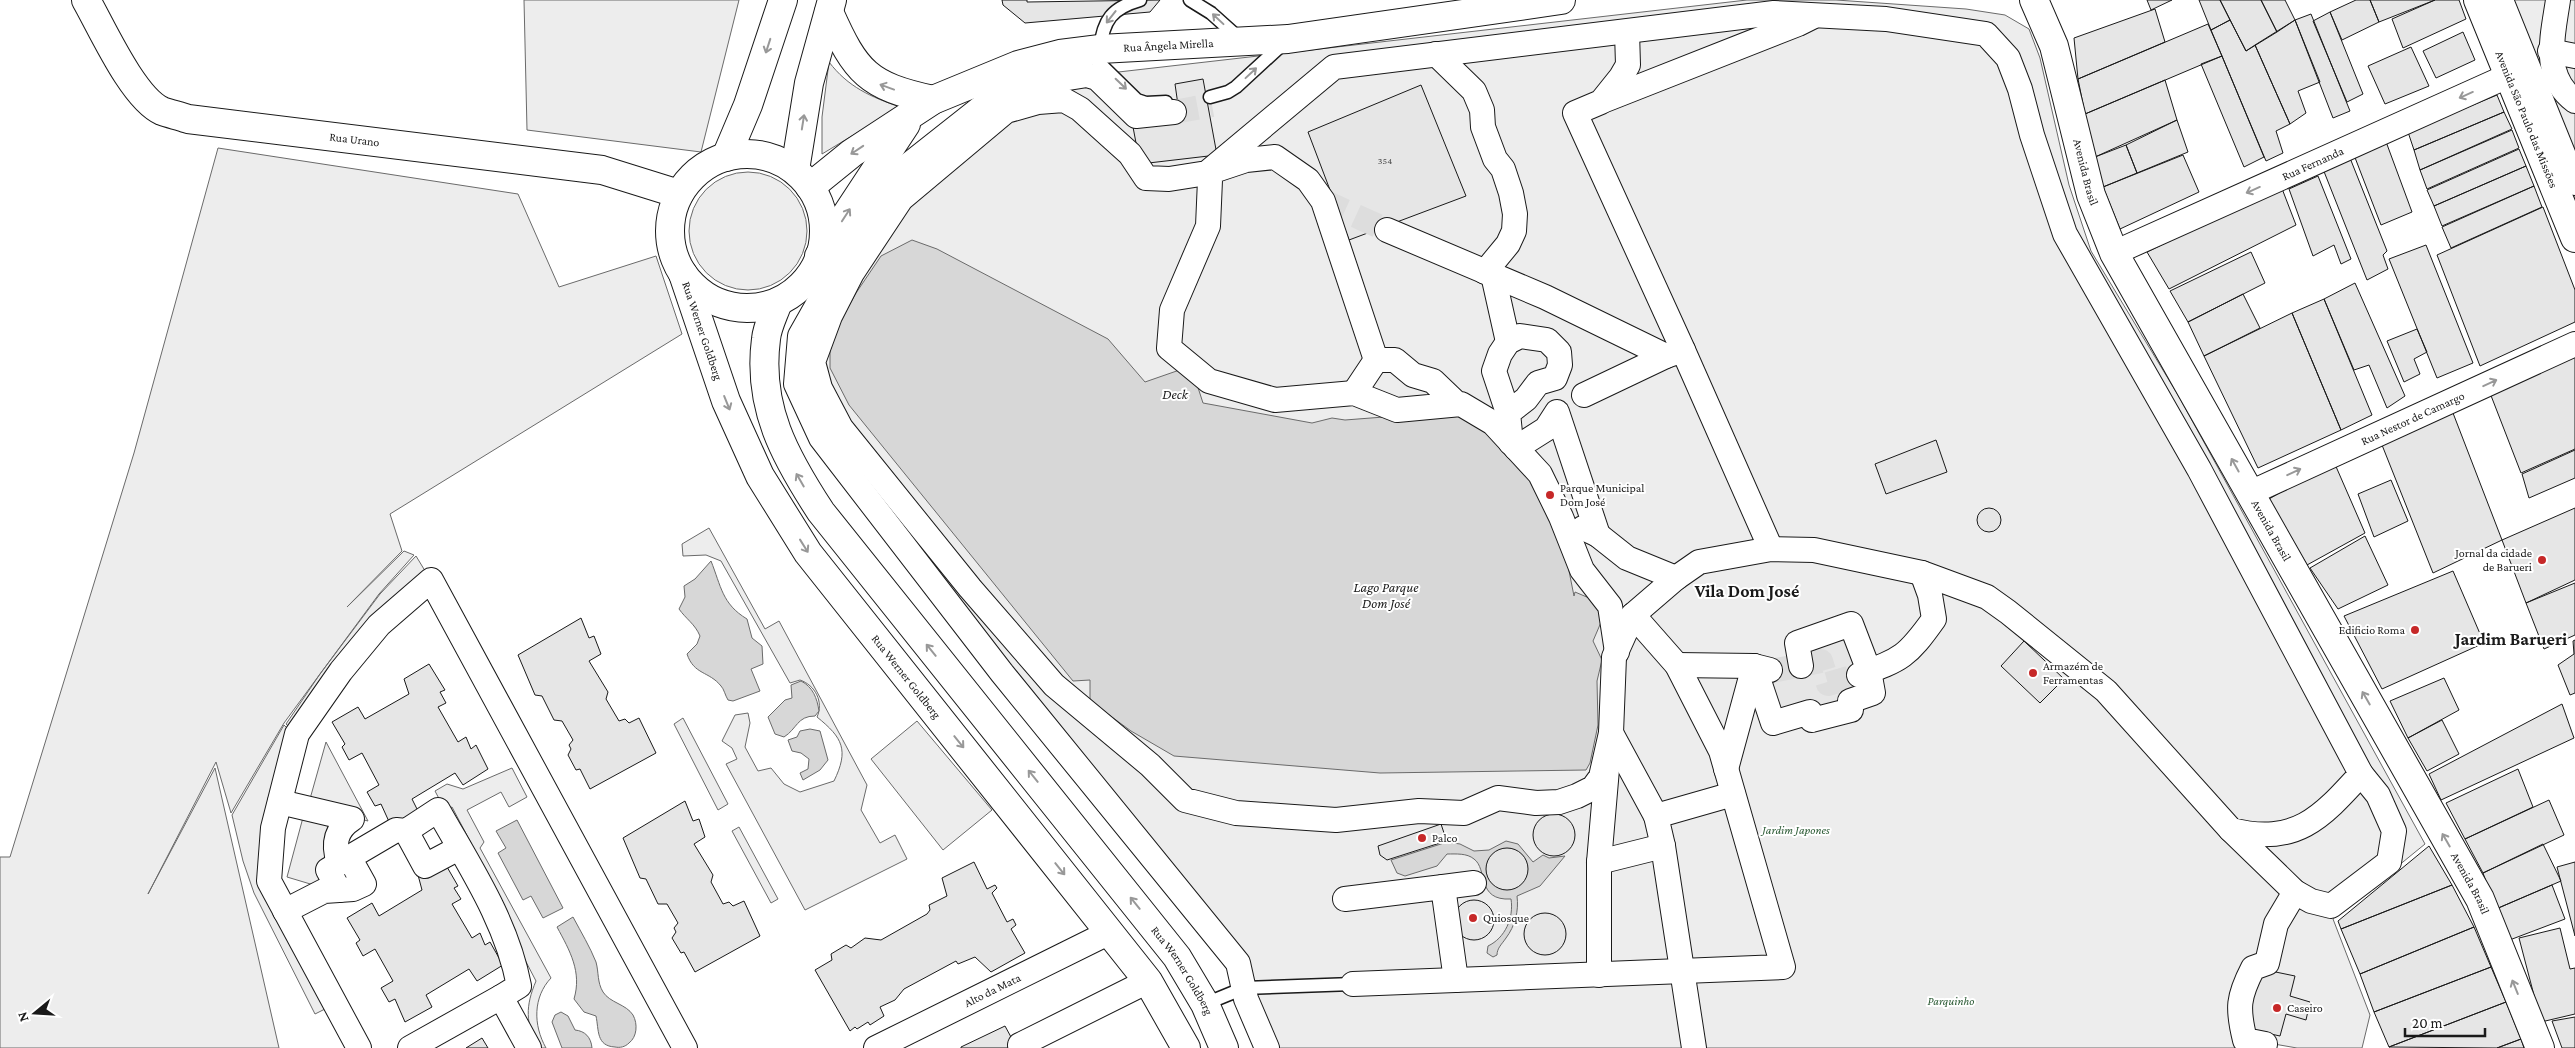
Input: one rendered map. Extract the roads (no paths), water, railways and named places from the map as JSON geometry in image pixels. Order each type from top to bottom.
[{"type":"street","name":"Rua Urano","points":[[86,0],[139,91],[160,110],[188,119],[602,170],[679,194]]},
{"type":"street","points":[[726,157],[748,105],[782,0]]},
{"type":"street","name":"Rua Ângela Mirella","points":[[802,179],[852,153],[923,107],[1018,65],[1093,50],[1288,40],[1561,0]]},
{"type":"street","name":"Avenida Brasil","points":[[2034,0],[2054,46],[2091,195],[2114,253],[2480,899],[2540,1048]]},
{"type":"street","name":"Avenida São Paulo das Missões","points":[[2478,0],[2522,78],[2575,238]]},
{"type":"street","points":[[2501,0],[2522,78],[2575,184]]},
{"type":"street","points":[[2558,0],[2550,52],[2558,80],[2572,99]]},
{"type":"street","points":[[802,179],[809,83],[831,6]]},
{"type":"street","points":[[820,256],[824,232],[820,209],[802,179],[774,159],[750,154],[726,157],[699,171],[679,194],[672,214],[670,235],[674,255],[683,274],[701,294],[725,306],[752,308],[778,302],[796,291],[810,275],[820,256],[923,107],[910,95],[878,84],[860,70],[846,50],[831,6]]},
{"type":"street","points":[[1207,173],[1334,67],[1774,13],[1886,19],[1986,34],[2008,58],[2020,89],[2032,135],[2065,234],[2199,469],[2361,774],[2378,795],[2394,831],[2389,862],[2332,906],[2311,901],[2295,892],[2231,830],[2106,691],[1987,597],[1922,573],[1814,550],[1771,549],[1699,562],[1676,578],[1633,615],[1614,657],[1611,733],[1599,862],[1599,975]]},
{"type":"street","points":[[1771,549],[1674,353],[1575,113],[1798,24],[1815,15]]},
{"type":"street","points":[[1601,102],[1610,93],[1628,65],[1627,32]]},
{"type":"street","points":[[2550,52],[2575,56]]},
{"type":"street","points":[[1436,54],[1474,91],[1482,110],[1483,127],[1495,159],[1503,169],[1511,193],[1515,214],[1514,231],[1489,273],[1508,342]]},
{"type":"street","points":[[1174,107],[1136,116],[1097,78],[1087,75],[1006,88],[886,182],[800,336],[796,384],[821,438],[1002,673],[1238,963],[1244,988],[1267,1048]]},
{"type":"street","points":[[2522,78],[2572,99]]},
{"type":"street","name":"Rua Fernanda","points":[[2114,253],[2522,78]]},
{"type":"street","points":[[1376,360],[1323,201],[1308,180],[1276,157],[1246,160],[1207,173],[1169,179],[1146,178],[1130,154],[1080,109],[1064,100],[1038,102],[1006,111],[901,199],[852,273],[830,316],[813,362],[820,388],[841,428],[970,588],[1054,685],[1150,765],[1185,800],[1236,813],[1336,820],[1420,811],[1464,814],[1498,798],[1536,803],[1559,802],[1592,788],[1601,777],[1611,733]]},
{"type":"street","points":[[1207,173],[1210,180],[1208,226],[1172,310],[1169,348],[1209,381],[1275,400],[1354,393],[1397,410],[1456,404],[1467,406],[1493,423],[1540,474],[1561,517],[1582,570],[1610,606],[1617,652]]},
{"type":"street","points":[[1387,230],[1674,353]]},
{"type":"street","name":"Rua Werner Goldberg","points":[[683,274],[730,409],[760,476],[808,553],[1148,981],[1186,1048]]},
{"type":"street","name":"Rua Werner Goldberg","points":[[778,302],[766,337],[764,371],[766,403],[798,477],[820,512],[1177,957],[1205,1004],[1224,1048]]},
{"type":"street","points":[[1513,446],[1508,413],[1494,371],[1500,354],[1508,342],[1520,336],[1547,340],[1559,352],[1560,365],[1555,378]]},
{"type":"street","name":"Rua Nestor de Camargo","points":[[2250,493],[2575,344]]},
{"type":"street","points":[[1513,446],[1546,428],[1557,412],[1584,395],[1674,353]]},
{"type":"street","points":[[1354,393],[1376,360]]},
{"type":"street","points":[[1376,360],[1395,360],[1413,375],[1433,382],[1456,404]]},
{"type":"street","points":[[1508,413],[1526,399],[1538,383],[1555,378],[1569,380],[1584,395]]},
{"type":"street","points":[[1557,412],[1598,536]]},
{"type":"street","points":[[1561,517],[1598,536],[1627,558],[1676,578]]},
{"type":"street","points":[[1864,673],[1895,662],[1910,651],[1934,619],[1922,573]]},
{"type":"street","points":[[359,1048],[269,881],[273,828],[296,734],[341,670],[379,624],[431,580],[685,1048]]},
{"type":"street","points":[[1932,606],[1974,596],[1987,597]]},
{"type":"street","points":[[1354,984],[1782,967],[1721,751],[1677,665],[1633,615]]},
{"type":"street","points":[[1763,668],[1773,723],[1810,712],[1812,720],[1851,710],[1850,701],[1873,693],[1864,673],[1851,624],[1797,643],[1801,666]]},
{"type":"street","points":[[1677,665],[1763,668]]},
{"type":"street","points":[[1726,769],[1763,668]]},
{"type":"street","points":[[1611,733],[1656,816],[1663,846],[1694,1048]]},
{"type":"street","points":[[2231,830],[2245,833],[2278,835],[2307,825],[2331,807],[2361,774]]},
{"type":"street","points":[[1656,816],[1733,794]]},
{"type":"street","points":[[280,802],[352,819],[344,824],[337,835],[335,850],[364,884],[354,889],[324,891],[285,911]]},
{"type":"street","points":[[344,860],[396,830],[406,831],[438,810],[494,909],[514,963],[519,986],[410,1048]]},
{"type":"street","points":[[406,831],[425,866],[459,848]]},
{"type":"street","points":[[1599,862],[1663,846]]},
{"type":"street","points":[[1345,899],[1474,883]]},
{"type":"street","points":[[1443,887],[1456,980]]},
{"type":"street","points":[[2264,1048],[2265,1044],[2245,1040],[2240,1019],[2239,999],[2253,968],[2267,963],[2276,924],[2295,892]]},
{"type":"street","name":"Alto da Mata","points":[[876,1048],[1110,932]]},
{"type":"street","points":[[1020,1045],[1148,981]]},
{"type":"street","points":[[501,997],[529,1048]]},
{"type":"lane","points":[[1140,0],[1115,10],[1102,29],[1093,50],[1137,100],[1174,107]]},
{"type":"lane","points":[[1190,0],[1212,13],[1243,42]]},
{"type":"lane","points":[[1210,97],[1228,92],[1236,87],[1288,40]]},
{"type":"lane","points":[[1205,1004],[1244,988],[1354,984]]},
{"type":"water","name":"Lago Parque Dom José","points":[[912,240],[937,249],[1108,339],[1145,382],[1191,366],[1203,403],[1312,423],[1332,418],[1345,420],[1448,412],[1468,421],[1496,439],[1532,479],[1567,561],[1574,596],[1575,592],[1608,606],[1593,641],[1602,660],[1597,681],[1598,725],[1590,763],[1586,770],[1380,773],[1174,756],[1131,731],[1090,701],[1090,680],[1073,681],[849,405],[830,368],[830,351],[837,327],[856,293],[881,256]]},
{"type":"water","points":[[711,561],[727,601],[747,619],[752,638],[762,646],[763,664],[751,669],[760,691],[733,701],[728,700],[722,687],[716,681],[694,666],[690,661],[687,654],[697,644],[700,636],[696,628],[679,609],[685,597],[684,586],[695,579]]},
{"type":"water","points":[[801,681],[809,686],[814,693],[819,711],[815,716],[804,718],[784,737],[775,734],[768,717],[785,700],[792,698],[791,685]]},
{"type":"water","points":[[810,729],[820,731],[828,760],[820,770],[803,780],[800,773],[808,769],[809,759],[801,753],[792,751],[788,740],[797,737],[800,731]]},
{"type":"water","points":[[517,820],[563,908],[543,918],[531,896],[523,900],[498,853],[506,848],[496,831]]},
{"type":"water","points":[[1506,841],[1518,844],[1533,862],[1543,855],[1549,858],[1565,856],[1540,886],[1517,896],[1517,913],[1514,923],[1499,948],[1497,955],[1493,957],[1487,953],[1488,946],[1504,933],[1507,927],[1512,906],[1511,899],[1492,895],[1474,859],[1465,855],[1447,854],[1437,866],[1405,876],[1397,873],[1391,860],[1447,842],[1460,844],[1474,851],[1489,850]]},
{"type":"water","points":[[573,917],[596,962],[603,992],[610,999],[630,1011],[635,1019],[635,1034],[632,1040],[624,1046],[617,1047],[604,1044],[601,1040],[596,1016],[584,1012],[574,999],[577,980],[576,971],[570,953],[557,927]]},
{"type":"water","points":[[561,1012],[568,1016],[575,1030],[587,1035],[592,1048],[562,1048],[552,1022],[555,1015]]},
{"type":"tunnel","points":[[1174,112],[1212,105]]},
{"type":"tunnel","points":[[1323,201],[1387,230]]},
{"type":"tunnel","points":[[1772,671],[1821,661],[1828,684],[1859,675]]},
{"type":"place","name":"Parque Municipal Dom José","points":[[1550,495]]},
{"type":"place","name":"Jornal da cidade de Barueri","points":[[2542,560]]},
{"type":"place","name":"Edificio Roma","points":[[2415,630]]},
{"type":"place","name":"Armazém de Ferramentas","points":[[2033,673]]},
{"type":"place","name":"Palco","points":[[1422,838]]},
{"type":"place","name":"Quiosque","points":[[1473,918]]},
{"type":"place","name":"Caseiro","points":[[2277,1008]]},
{"type":"district","name":"Vila Dom José","points":[[1747,591]]},
{"type":"district","name":"Jardim Barueri","points":[[2511,639]]},
{"type":"water label","name":"Deck","points":[[1175,394]]},
{"type":"park label","name":"Jardim Japones","points":[[1796,830]]},
{"type":"park label","name":"Parquinho","points":[[1951,1001]]}]
